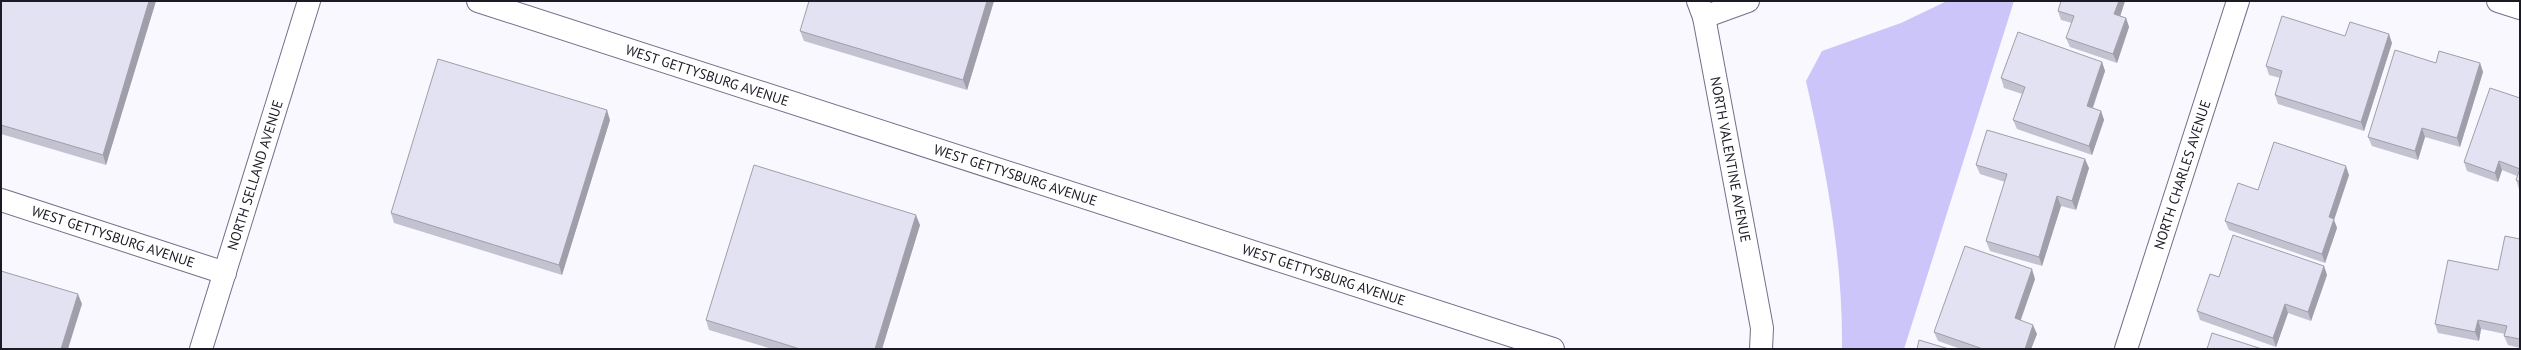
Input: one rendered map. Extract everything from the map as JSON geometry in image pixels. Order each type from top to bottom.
[{"type":"street","name":"NORTH SELLAND AVENUE","points":[[201,349],[309,1]]},
{"type":"street","name":"WEST GETTYSBURG AVENUE","points":[[478,1],[1553,349]]},
{"type":"street","name":"NORTH VALENTINE AVENUE","points":[[1748,1],[1701,9],[1762,328],[1760,349]]},
{"type":"street","name":"NORTH CHARLES AVENUE","points":[[2126,349],[2238,1]]},
{"type":"street","points":[[2498,1],[2520,8]]},
{"type":"street","name":"WEST GETTYSBURG AVENUE","points":[[1,200],[225,273]]},
{"type":"shaded area","points":[[1947,1],[2014,1],[1904,349],[1842,349],[1840,281],[1832,214],[1806,81],[1822,51],[1901,23]]},
{"type":"building","points":[[1,1],[149,1],[103,155],[1,125]]},
{"type":"building","points":[[809,1],[987,1],[963,80],[800,31]]},
{"type":"building","points":[[2061,1],[2119,1],[2114,14],[2126,18],[2113,54],[2066,38],[2074,16],[2058,11]]},
{"type":"building","points":[[2282,16],[2345,36],[2350,22],[2389,34],[2361,122],[2275,95],[2282,71],[2266,66]]},
{"type":"building","points":[[2018,32],[2102,62],[2087,106],[2101,111],[2089,146],[2013,120],[2025,87],[2001,78]]},
{"type":"building","points":[[2395,50],[2436,63],[2439,51],[2480,63],[2457,138],[2422,128],[2415,151],[2368,137]]},
{"type":"building","points":[[438,59],[607,110],[559,265],[391,213]]},
{"type":"building","points":[[2490,88],[2520,98],[2520,169],[2499,161],[2495,173],[2464,162]]},
{"type":"building","points":[[1987,130],[2085,159],[2072,201],[2057,196],[2039,257],[1986,241],[2007,174],[1976,165]]},
{"type":"building","points":[[2274,142],[2346,166],[2329,217],[2334,219],[2322,254],[2225,221],[2238,183],[2258,190]]},
{"type":"building","points":[[754,165],[916,215],[875,349],[800,349],[706,320]]},
{"type":"building","points":[[2520,169],[2520,182],[2516,180]]},
{"type":"building","points":[[2233,235],[2324,266],[2308,312],[2285,304],[2273,338],[2197,311],[2210,274],[2219,277]]},
{"type":"building","points":[[2505,236],[2520,239],[2520,339],[2504,336],[2507,326],[2478,320],[2475,332],[2435,324],[2448,260],[2498,270]]},
{"type":"building","points":[[1965,246],[2032,269],[2015,318],[2033,325],[2025,349],[1983,349],[1934,332]]},
{"type":"building","points":[[1,271],[78,294],[61,349],[1,349]]},
{"type":"building","points":[[2212,333],[2262,349],[2207,349]]},
{"type":"building","points":[[1919,340],[1949,349],[1917,349]]}]
